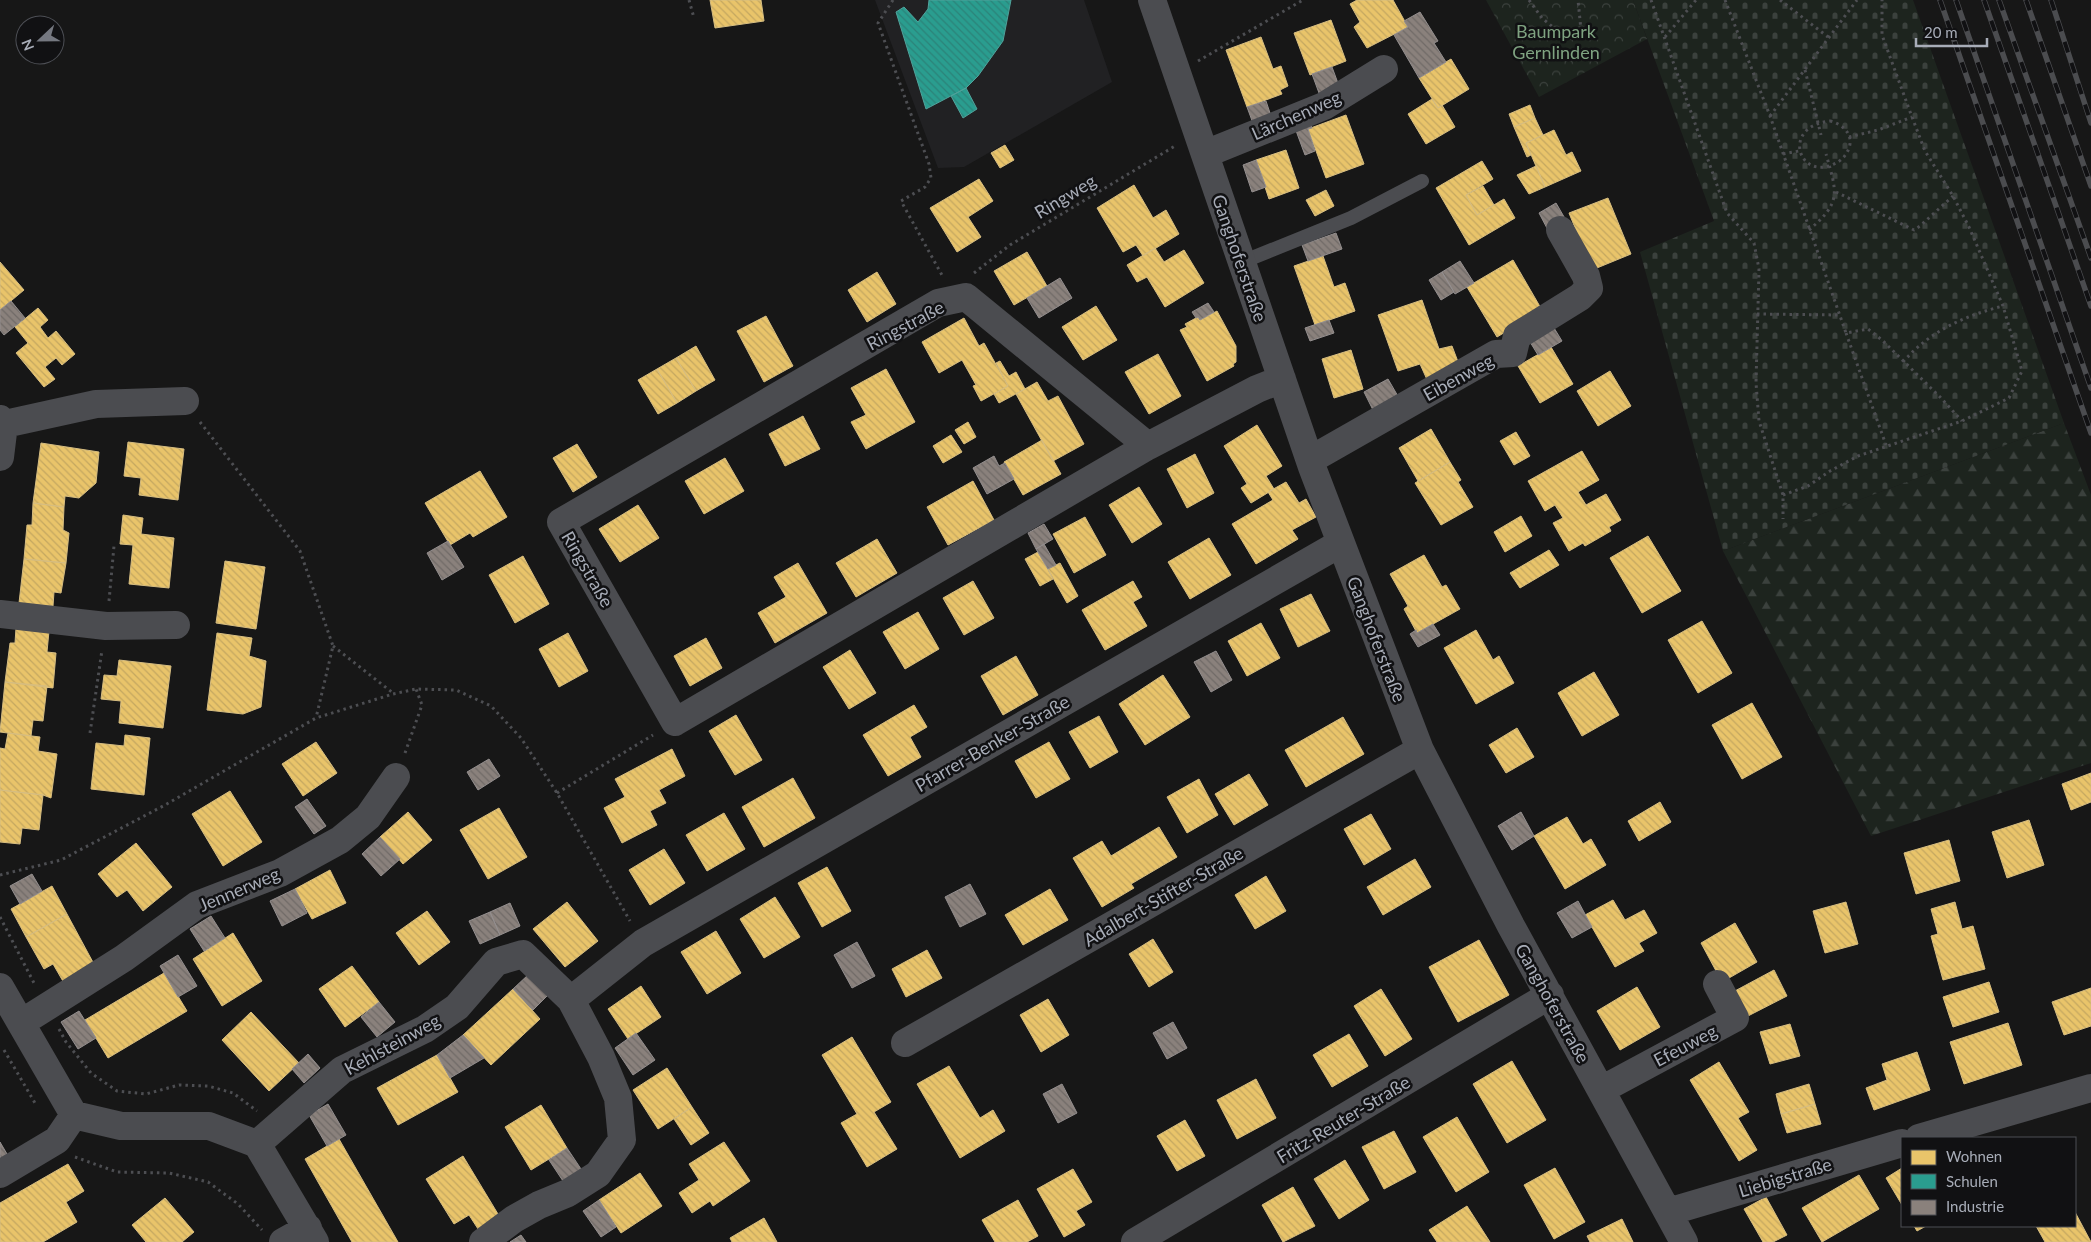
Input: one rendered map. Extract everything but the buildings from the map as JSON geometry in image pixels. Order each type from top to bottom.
[{"type":"street","name":"Ganghoferstraße","points":[[1152,0],[1310,460],[1420,750],[1511,926],[1684,1242]]},
{"type":"street","name":"Lärchenweg","points":[[1202,145],[1324,106],[1384,69]]},
{"type":"street","name":"Eibenweg","points":[[1310,460],[1496,354],[1513,353],[1518,336],[1580,297],[1589,288],[1586,276],[1560,230]]},
{"type":"street","name":"Ringstraße","points":[[675,722],[561,522],[938,304],[966,298],[1148,446]]},
{"type":"street","points":[[675,722],[1148,446],[1257,389],[1282,379]]},
{"type":"street","points":[[0,457],[1,423],[96,404],[185,401]]},
{"type":"street","name":"Pfarrer-Benker-Straße","points":[[571,1000],[643,943],[1341,544]]},
{"type":"street","points":[[0,614],[106,626],[176,625]]},
{"type":"street","name":"Adalbert-Stifter-Straße","points":[[905,1043],[1420,750]]},
{"type":"street","name":"Jennerweg","points":[[21,1024],[124,958],[197,905],[280,873],[340,840],[368,817],[396,777]]},
{"type":"street","name":"Kehlsteinweg","points":[[266,1136],[342,1070],[425,1029],[457,1007],[496,962],[522,954],[571,1000],[601,1057],[618,1098],[622,1140],[598,1174],[568,1193],[539,1205],[514,1219],[483,1242]]},
{"type":"street","name":"Efeuweg","points":[[1601,1090],[1735,1018],[1717,984]]},
{"type":"street","points":[[0,987],[74,1114],[121,1126],[209,1126],[266,1136],[312,1235],[283,1242]]},
{"type":"street","name":"Fritz-Reuter-Straße","points":[[1135,1242],[1550,995]]},
{"type":"street","points":[[1922,1137],[2091,1088]]},
{"type":"street","points":[[0,1174],[57,1140],[74,1114]]},
{"type":"street","name":"Liebigstraße","points":[[1668,1212],[1901,1143]]},
{"type":"lane","points":[[1242,262],[1351,218],[1422,180]]},
{"type":"path","points":[[689,0],[694,18]]},
{"type":"path","points":[[893,0],[878,23],[929,164],[930,178],[925,187],[901,201],[949,287],[966,298]]},
{"type":"path","points":[[1178,73],[1303,0]]},
{"type":"path","points":[[1529,0],[1542,18],[1568,40],[1580,30],[1578,0]]},
{"type":"path","points":[[1651,0],[1727,213],[1754,243],[1758,269],[1756,383],[1759,421],[1783,495],[1783,519]]},
{"type":"path","points":[[1665,38],[1696,0]]},
{"type":"path","points":[[1725,0],[1770,116],[1886,445]]},
{"type":"path","points":[[1780,0],[1828,37]]},
{"type":"path","points":[[1770,116],[1856,0]]},
{"type":"path","points":[[1783,495],[1808,486],[1830,471],[1858,456],[1962,421],[2009,398],[2022,371],[2003,306],[1969,227],[1953,196],[1925,151],[1912,118],[1882,36],[1882,0]]},
{"type":"path","points":[[1805,69],[1822,135]]},
{"type":"path","points":[[1849,137],[1878,130],[1912,118]]},
{"type":"path","points":[[1830,121],[1838,123],[1846,129],[1849,137],[1850,146],[1846,154],[1840,162],[1830,166],[1819,168],[1809,165],[1799,151],[1799,142],[1802,134],[1818,122],[1830,121]]},
{"type":"path","name":"Ringweg","points":[[966,298],[966,280],[1010,245],[1184,141],[1202,145]]},
{"type":"path","points":[[1783,154],[1799,151]]},
{"type":"path","points":[[1809,230],[1824,218],[1832,205],[1836,192],[1826,154]]},
{"type":"path","points":[[1836,192],[1914,230],[1953,196]]},
{"type":"path","points":[[1903,362],[1916,347],[1948,325],[1975,313],[2003,306]]},
{"type":"path","points":[[1757,314],[1840,315]]},
{"type":"path","points":[[1846,333],[1868,329],[1882,340],[1962,421]]},
{"type":"path","points":[[185,401],[300,551],[333,646],[393,694]]},
{"type":"path","points":[[316,718],[333,646]]},
{"type":"path","points":[[396,777],[422,706],[416,689]]},
{"type":"path","points":[[557,793],[675,722]]},
{"type":"path","points":[[0,917],[66,1042],[92,1073],[117,1091],[146,1094],[179,1085],[208,1086],[233,1093],[257,1110],[266,1136]]},
{"type":"shaded area","points":[[875,0],[1084,0],[1112,82],[964,167],[938,168]]},
{"type":"green space","name":"Baumpark Gernlinden","points":[[1486,0],[1633,0],[1647,39],[1539,97]]},
{"type":"green space","points":[[1633,0],[1913,0],[2064,423],[1723,551],[1640,252],[1714,221]]},
{"type":"green space","points":[[2064,423],[2091,495],[2091,763],[1871,836],[1723,551]]},
{"type":"railway","points":[[1940,0],[2091,433]]},
{"type":"railway","points":[[1956,0],[2091,388]]},
{"type":"railway","points":[[1984,0],[2091,306]]},
{"type":"railway","points":[[1999,0],[2091,258]]},
{"type":"railway","points":[[2026,0],[2091,186]]},
{"type":"railway","points":[[2051,0],[2091,123]]}]
